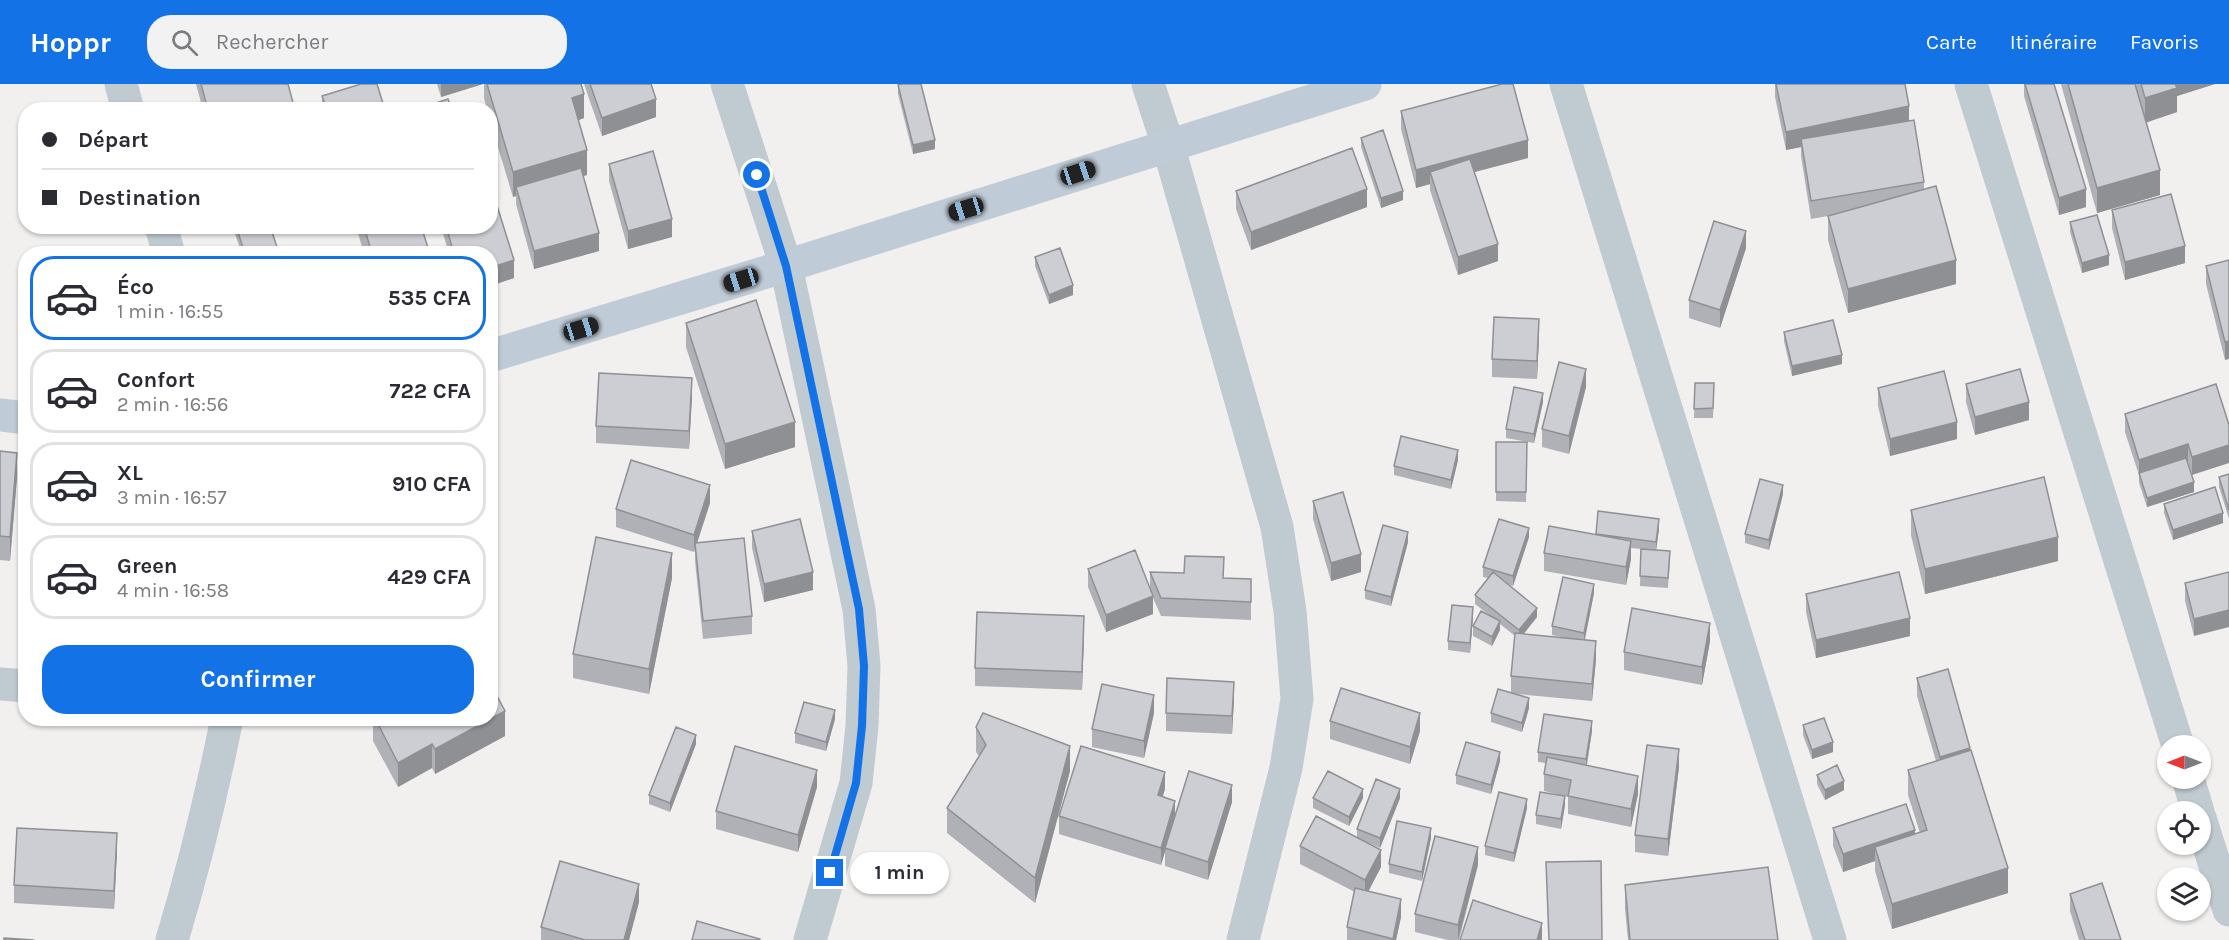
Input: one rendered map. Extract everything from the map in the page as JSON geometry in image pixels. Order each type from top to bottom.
[{"type":"street","points":[[121,84],[126,102]]},
{"type":"street","points":[[727,84],[786,266],[859,609],[864,666],[862,726],[856,783],[810,940]]},
{"type":"street","points":[[1148,84],[1168,145],[1277,527],[1290,611],[1297,699],[1286,768],[1243,940]]},
{"type":"street","points":[[498,355],[1365,84]]},
{"type":"street","points":[[1566,84],[1830,940]]},
{"type":"street","points":[[1971,84],[2175,735]]},
{"type":"street","points":[[0,415],[18,417]]},
{"type":"street","points":[[0,684],[18,685]]},
{"type":"street","points":[[172,940],[196,856],[225,726]]},
{"type":"street","points":[[2211,854],[2229,910]]},
{"type":"building","points":[[201,84],[288,84],[293,102],[206,102]]},
{"type":"building","points":[[361,84],[377,84],[383,102],[324,102],[322,96]]},
{"type":"building","points":[[487,84],[581,84],[584,94],[572,98],[587,150],[513,172],[498,121],[498,102],[492,102]]},
{"type":"building","points":[[590,84],[651,84],[656,99],[602,118]]},
{"type":"building","points":[[921,84],[935,140],[913,145],[898,85]]},
{"type":"building","points":[[1502,84],[1513,84],[1528,140],[1416,170],[1401,111]]},
{"type":"building","points":[[1776,84],[1905,84],[1909,106],[1786,132]]},
{"type":"building","points":[[2025,84],[2054,84],[2086,189],[2059,198]]},
{"type":"building","points":[[2068,84],[2135,84],[2160,170],[2097,188]]},
{"type":"building","points":[[2141,84],[2175,84],[2177,88],[2145,98]]},
{"type":"building","points":[[1914,120],[1924,182],[1811,201],[1801,139]]},
{"type":"building","points":[[1383,130],[1403,191],[1381,198],[1361,138]]},
{"type":"building","points":[[1352,148],[1367,189],[1251,232],[1236,191]]},
{"type":"building","points":[[653,151],[672,219],[628,231],[609,164]]},
{"type":"building","points":[[1470,159],[1498,244],[1458,257],[1430,172]]},
{"type":"building","points":[[581,168],[599,233],[534,251],[516,187]]},
{"type":"building","points":[[1936,186],[1956,260],[1848,289],[1828,216]]},
{"type":"building","points":[[2171,194],[2185,246],[2125,262],[2112,210]]},
{"type":"building","points":[[498,209],[514,260],[498,265],[498,246],[452,246],[448,234],[498,234]]},
{"type":"building","points":[[2097,215],[2109,255],[2082,263],[2070,222]]},
{"type":"building","points":[[1714,221],[1746,231],[1720,310],[1689,300]]},
{"type":"building","points":[[239,234],[273,234],[277,246],[242,246]]},
{"type":"building","points":[[366,234],[424,234],[427,246],[370,246]]},
{"type":"building","points":[[1060,248],[1073,285],[1049,295],[1035,257]]},
{"type":"building","points":[[2229,260],[2229,341],[2225,342],[2206,266]]},
{"type":"building","points":[[756,300],[795,422],[725,444],[686,323]]},
{"type":"building","points":[[1494,317],[1539,319],[1537,361],[1492,359]]},
{"type":"building","points":[[1833,320],[1842,355],[1792,366],[1784,332]]},
{"type":"building","points":[[1559,362],[1586,369],[1569,436],[1542,429]]},
{"type":"building","points":[[2020,369],[2029,402],[1975,417],[1966,384]]},
{"type":"building","points":[[1944,371],[1957,422],[1890,439],[1878,388]]},
{"type":"building","points":[[599,373],[692,378],[689,431],[596,426]]},
{"type":"building","points":[[1695,383],[1714,383],[1713,408],[1694,409]]},
{"type":"building","points":[[2216,384],[2229,425],[2229,445],[2192,457],[2188,444],[2139,460],[2125,414]]},
{"type":"building","points":[[1514,387],[1543,393],[1534,434],[1506,429]]},
{"type":"building","points":[[1401,436],[1458,450],[1451,480],[1394,466]]},
{"type":"building","points":[[1496,442],[1527,442],[1526,492],[1496,492]]},
{"type":"building","points":[[0,451],[17,453],[10,537],[0,536]]},
{"type":"building","points":[[2186,458],[2194,482],[2147,498],[2139,473]]},
{"type":"building","points":[[631,460],[710,485],[694,535],[616,509]]},
{"type":"building","points":[[2229,474],[2229,510],[2219,477]]},
{"type":"building","points":[[2044,477],[2058,537],[1925,569],[1911,510]]},
{"type":"building","points":[[1760,479],[1783,485],[1769,540],[1745,534]]},
{"type":"building","points":[[2215,487],[2223,513],[2173,530],[2164,504]]},
{"type":"building","points":[[1343,492],[1361,554],[1331,563],[1313,501]]},
{"type":"building","points":[[1598,511],[1659,519],[1656,542],[1596,534]]},
{"type":"building","points":[[800,519],[813,572],[764,584],[752,531]]},
{"type":"building","points":[[1499,519],[1529,528],[1513,576],[1483,567]]},
{"type":"building","points":[[1383,525],[1408,532],[1391,597],[1365,590]]},
{"type":"building","points":[[1549,526],[1631,541],[1626,567],[1544,553]]},
{"type":"building","points":[[596,537],[672,553],[649,669],[573,654]]},
{"type":"building","points":[[744,538],[752,616],[703,621],[695,543]]},
{"type":"building","points":[[1641,549],[1670,551],[1668,578],[1640,576]]},
{"type":"building","points":[[1135,550],[1153,596],[1106,615],[1088,569]]},
{"type":"building","points":[[1185,556],[1224,557],[1223,578],[1251,579],[1251,602],[1161,598],[1150,572],[1184,573]]},
{"type":"building","points":[[1493,572],[1537,608],[1519,630],[1475,595]]},
{"type":"building","points":[[1899,572],[1910,618],[1816,640],[1806,594]]},
{"type":"building","points":[[2229,572],[2229,610],[2194,619],[2185,583]]},
{"type":"building","points":[[1563,577],[1594,584],[1584,633],[1552,626]]},
{"type":"building","points":[[1452,605],[1473,607],[1470,643],[1448,641]]},
{"type":"building","points":[[1632,608],[1710,623],[1702,667],[1624,652]]},
{"type":"building","points":[[1481,611],[1500,621],[1492,637],[1473,626]]},
{"type":"building","points":[[977,612],[1084,616],[1082,672],[975,668]]},
{"type":"building","points":[[1515,633],[1596,641],[1592,684],[1511,676]]},
{"type":"building","points":[[1948,669],[1970,748],[1940,757],[1917,678]]},
{"type":"building","points":[[1167,678],[1234,682],[1232,716],[1166,713]]},
{"type":"building","points":[[1102,684],[1154,695],[1144,741],[1092,729]]},
{"type":"building","points":[[1341,688],[1420,713],[1410,747],[1330,721]]},
{"type":"building","points":[[1498,689],[1529,698],[1522,723],[1491,713]]},
{"type":"building","points":[[498,698],[505,711],[498,715]]},
{"type":"building","points":[[804,702],[835,710],[826,742],[795,733]]},
{"type":"building","points":[[983,713],[1070,746],[1035,878],[947,808],[986,745],[976,727]]},
{"type":"building","points":[[1544,714],[1592,721],[1586,759],[1538,752]]},
{"type":"building","points":[[1824,718],[1833,742],[1812,750],[1803,725]]},
{"type":"building","points":[[379,726],[477,726],[435,749],[432,744],[398,763]]},
{"type":"building","points":[[676,727],[696,735],[670,803],[649,795]]},
{"type":"building","points":[[1466,742],[1500,752],[1491,785],[1456,775]]},
{"type":"building","points":[[1647,745],[1679,749],[1668,839],[1635,835]]},
{"type":"building","points":[[735,746],[817,770],[798,835],[716,811]]},
{"type":"building","points":[[1081,746],[1165,772],[1158,795],[1175,801],[1161,848],[1059,816]]},
{"type":"building","points":[[1971,750],[2008,868],[1892,904],[1875,847],[1927,830],[1908,770]]},
{"type":"building","points":[[1547,757],[1638,776],[1631,809],[1568,796],[1571,780],[1544,774]]},
{"type":"building","points":[[1837,765],[1844,781],[1825,790],[1817,775]]},
{"type":"building","points":[[1189,771],[1232,785],[1208,862],[1165,848]]},
{"type":"building","points":[[1328,771],[1363,789],[1349,817],[1313,798]]},
{"type":"building","points":[[1376,779],[1400,789],[1380,838],[1357,829]]},
{"type":"building","points":[[1499,792],[1527,799],[1514,853],[1485,846]]},
{"type":"building","points":[[1540,792],[1565,796],[1561,819],[1536,815]]},
{"type":"building","points":[[1906,804],[1915,830],[1843,854],[1833,828]]},
{"type":"building","points":[[1316,816],[1381,850],[1365,880],[1300,846]]},
{"type":"building","points":[[1397,821],[1431,828],[1422,872],[1389,864]]},
{"type":"building","points":[[17,828],[117,833],[114,891],[14,885]]},
{"type":"building","points":[[1435,836],[1478,847],[1458,925],[1415,914]]},
{"type":"building","points":[[560,861],[639,884],[624,940],[585,940],[541,927]]},
{"type":"building","points":[[1601,861],[1602,940],[1549,940],[1546,862]]},
{"type":"building","points":[[1768,867],[1778,940],[1630,940],[1625,885]]},
{"type":"building","points":[[2102,883],[2121,940],[2085,940],[2070,894]]},
{"type":"building","points":[[1355,888],[1401,899],[1393,939],[1347,927]]},
{"type":"building","points":[[1473,900],[1542,923],[1537,940],[1460,940]]},
{"type":"building","points":[[697,921],[760,939],[692,940]]},
{"type":"building","points":[[4,938],[34,940],[4,940]]},
{"type":"route","points":[[757,175],[786,266],[859,609],[864,666],[862,726],[856,783],[830,873]]}]
